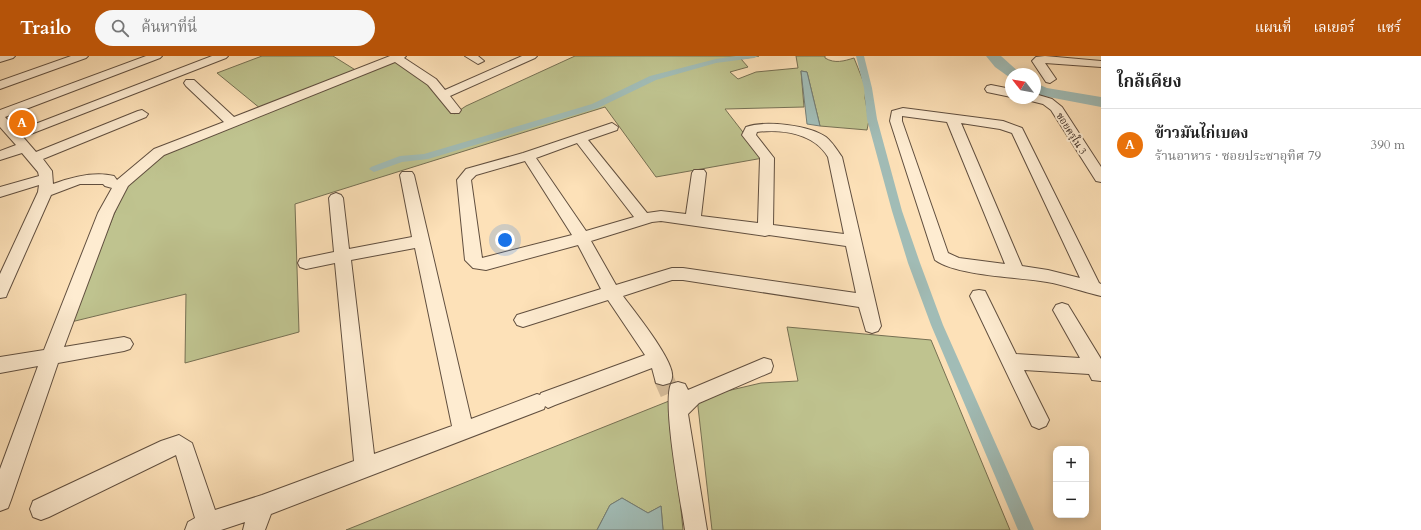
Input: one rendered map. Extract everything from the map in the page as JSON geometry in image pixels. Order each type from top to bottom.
[{"type":"street","points":[[0,59],[9,56]]},
{"type":"street","points":[[0,85],[82,56]]},
{"type":"street","points":[[0,292],[46,185],[45,171],[1,120],[156,56]]},
{"type":"street","points":[[0,156],[20,141],[222,56]]},
{"type":"street","points":[[443,95],[531,56]]},
{"type":"street","points":[[0,500],[51,355],[106,212],[124,182],[159,152],[398,57],[432,82],[455,110]]},
{"type":"street","points":[[1050,79],[1038,61],[1040,59],[1101,64]]},
{"type":"street","points":[[190,83],[232,122]]},
{"type":"street","points":[[991,89],[1005,92]]},
{"type":"street","name":"ซอยครุใน 3","points":[[1041,100],[1053,104],[1101,178]]},
{"type":"street","points":[[903,112],[1004,125],[1017,131],[1097,289],[1048,276],[959,264],[948,261],[941,256],[896,121],[896,114],[903,112]]},
{"type":"street","points":[[34,158],[142,114]]},
{"type":"street","points":[[952,118],[1016,272]]},
{"type":"street","points":[[612,127],[528,156],[471,172],[466,176],[464,180],[473,260],[479,264],[486,264],[582,238],[644,219],[661,216],[765,231],[853,241]]},
{"type":"street","points":[[765,231],[767,158],[749,134],[750,130],[756,128],[801,131],[809,133],[833,151],[872,326]]},
{"type":"street","points":[[580,138],[644,219]]},
{"type":"street","points":[[528,156],[582,238],[611,292],[668,381],[696,530]]},
{"type":"street","points":[[692,220],[699,172]]},
{"type":"street","points":[[407,175],[463,430]]},
{"type":"street","points":[[0,192],[85,179],[109,179],[110,183],[124,182]]},
{"type":"street","points":[[336,198],[365,467]]},
{"type":"street","points":[[306,264],[422,241]]},
{"type":"street","points":[[523,320],[672,274],[683,274],[866,301]]},
{"type":"street","points":[[979,296],[1039,420]]},
{"type":"street","points":[[1062,310],[1099,371]]},
{"type":"street","points":[[0,365],[51,355],[124,344]]},
{"type":"street","points":[[1010,361],[1099,371]]},
{"type":"street","points":[[41,509],[168,448],[179,445],[185,450],[202,527],[542,401],[668,381],[692,397],[764,366]]},
{"type":"street","points":[[254,530],[262,506]]},
{"type":"green space","points":[[262,56],[333,56],[357,71],[261,109],[217,73]]},
{"type":"green space","points":[[575,56],[759,56],[741,59],[748,67],[730,72],[738,79],[756,72],[798,68],[796,56],[825,56],[825,58],[832,61],[843,61],[854,58],[866,88],[865,98],[869,120],[867,130],[820,126],[807,72],[801,71],[804,107],[725,109],[763,158],[656,177],[605,107],[295,204],[299,332],[185,363],[186,294],[71,322],[123,192],[132,181],[165,153],[395,60],[427,83],[454,114],[466,106]]},
{"type":"green space","points":[[787,327],[931,340],[1010,530],[712,530],[697,398],[761,383],[798,381]]},
{"type":"green space","points":[[669,401],[683,530],[663,530],[661,506],[648,513],[622,498],[610,505],[597,530],[346,530]]},
{"type":"water","points":[[801,71],[807,72],[820,126],[807,124]]},
{"type":"water","points":[[622,498],[648,513],[661,506],[663,530],[597,530],[610,505]]},
{"type":"waterway","points":[[374,169],[400,159],[425,157],[595,106],[653,78],[716,61],[754,56]]},
{"type":"waterway","points":[[860,56],[868,88],[872,119],[897,211],[914,263],[937,325],[1026,530]]},
{"type":"waterway","points":[[993,56],[1006,68]]},
{"type":"waterway","points":[[1041,91],[1101,102]]},
{"type":"tunnel","points":[[663,377],[670,393]]},
{"type":"place","name":"ข้าวมันไก่เบตง","points":[[22,123]]}]
